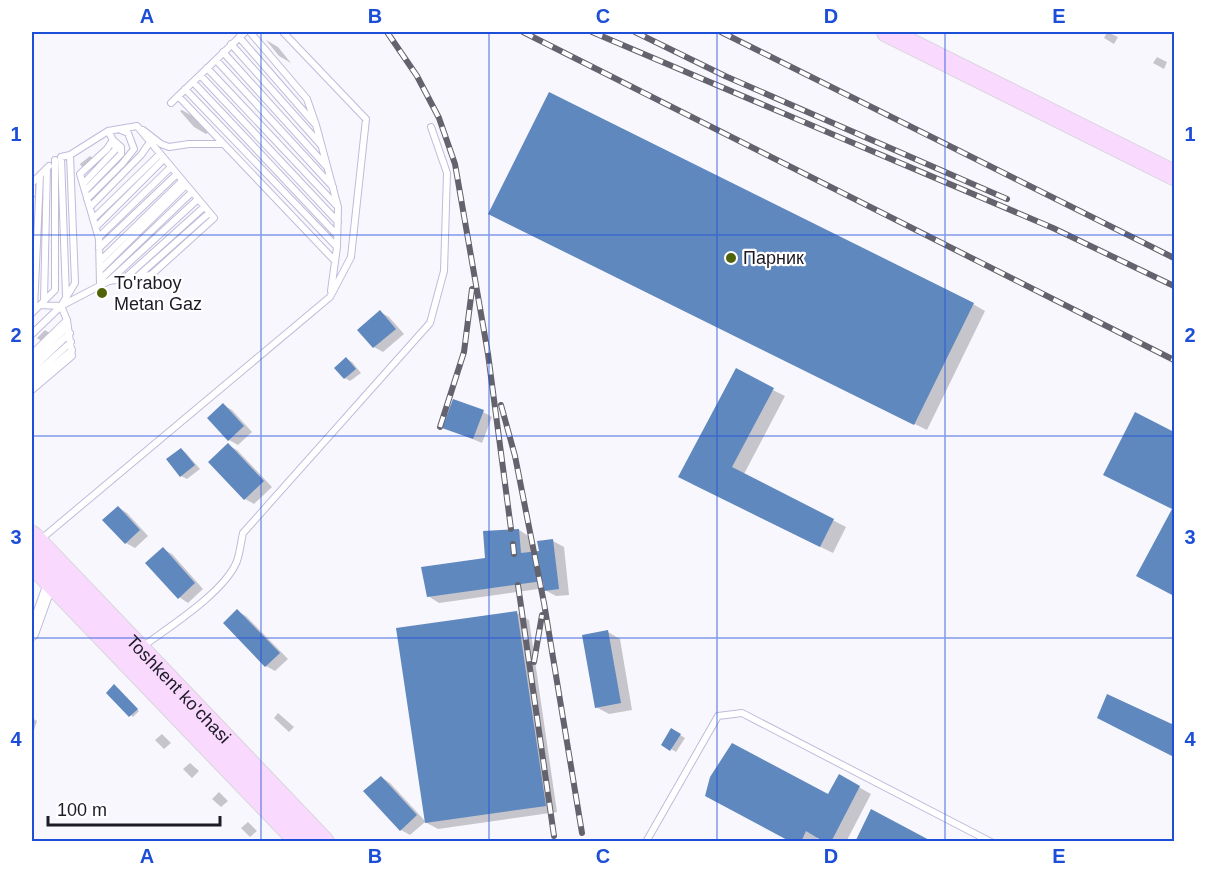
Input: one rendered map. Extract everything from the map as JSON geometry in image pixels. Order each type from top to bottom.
[{"type":"main road","points":[[887,32],[1174,175]]},
{"type":"main road","name":"Toshkent ko'chasi","points":[[34,539],[54,574],[300,842]]},
{"type":"main road","name":"Toshkent ko'chasi","points":[[32,563],[54,574],[139,650],[324,842]]},
{"type":"street","points":[[32,634],[54,574]]},
{"type":"lane","points":[[171,103],[245,32]]},
{"type":"lane","points":[[250,32],[307,99],[323,148],[338,207],[337,247],[330,297]]},
{"type":"lane","points":[[34,539],[330,297],[351,256],[366,119],[283,32]]},
{"type":"lane","points":[[239,37],[316,125]]},
{"type":"lane","points":[[231,44],[323,148]]},
{"type":"lane","points":[[223,52],[329,170]]},
{"type":"lane","points":[[216,60],[333,188]]},
{"type":"lane","points":[[207,68],[338,207]]},
{"type":"lane","points":[[200,75],[338,222]]},
{"type":"lane","points":[[193,82],[337,234]]},
{"type":"lane","points":[[185,89],[337,247]]},
{"type":"lane","points":[[177,96],[335,261]]},
{"type":"lane","points":[[32,195],[32,183],[47,168],[58,159],[70,155],[108,132],[137,126],[169,147],[189,144],[223,144]]},
{"type":"lane","points":[[100,283],[151,275],[213,218],[137,126]]},
{"type":"lane","points":[[139,650],[201,604],[224,581],[237,562],[243,533],[430,324],[444,271],[447,173],[431,127]]},
{"type":"lane","points":[[87,199],[134,149],[128,133],[120,129]]},
{"type":"lane","points":[[84,187],[121,154],[121,147],[108,132]]},
{"type":"lane","points":[[100,283],[99,237],[80,174],[113,140]]},
{"type":"lane","points":[[90,207],[141,155],[150,142]]},
{"type":"lane","points":[[32,390],[72,356],[68,327],[61,306],[75,283],[70,155]]},
{"type":"lane","points":[[93,219],[162,157]]},
{"type":"lane","points":[[96,227],[162,157]]},
{"type":"lane","points":[[58,159],[66,297]]},
{"type":"lane","points":[[38,307],[55,290],[58,159]]},
{"type":"lane","points":[[99,237],[171,167]]},
{"type":"lane","points":[[38,307],[47,168]]},
{"type":"lane","points":[[99,248],[177,174]]},
{"type":"lane","points":[[38,307],[40,175]]},
{"type":"lane","points":[[100,261],[184,183]]},
{"type":"lane","points":[[100,270],[184,183]]},
{"type":"lane","points":[[32,334],[61,306],[100,283],[192,192]]},
{"type":"lane","points":[[109,281],[198,199]]},
{"type":"lane","points":[[124,279],[207,210]]},
{"type":"lane","points":[[38,307],[61,306]]},
{"type":"lane","points":[[32,354],[68,327]]},
{"type":"lane","points":[[32,361],[68,327]]},
{"type":"lane","points":[[32,369],[68,327]]},
{"type":"lane","points":[[32,377],[71,346]]},
{"type":"lane","points":[[32,384],[71,346]]},
{"type":"lane","points":[[646,842],[718,716],[742,712],[991,842]]},
{"type":"building","name":"Парник","points":[[549,92],[974,303],[914,425],[488,214]]},
{"type":"building","points":[[380,310],[396,329],[373,348],[357,330]]},
{"type":"building","points":[[346,357],[356,369],[344,379],[334,368]]},
{"type":"building","points":[[736,368],[774,388],[732,467],[834,519],[820,547],[678,477]]},
{"type":"building","points":[[453,399],[484,410],[473,439],[442,428]]},
{"type":"building","points":[[223,403],[244,426],[228,441],[207,418]]},
{"type":"building","points":[[1135,412],[1174,432],[1174,596],[1136,576],[1172,509],[1103,475]]},
{"type":"building","points":[[228,443],[264,481],[244,500],[208,462]]},
{"type":"building","points":[[181,448],[195,465],[180,477],[166,459]]},
{"type":"building","points":[[118,506],[140,530],[125,544],[102,520]]},
{"type":"building","points":[[519,529],[521,553],[539,551],[537,541],[553,539],[559,589],[544,591],[543,581],[427,597],[421,567],[485,558],[483,531]]},
{"type":"building","points":[[163,547],[195,583],[178,599],[145,563]]},
{"type":"building","points":[[237,609],[280,653],[265,667],[223,623]]},
{"type":"building","points":[[517,611],[546,806],[425,823],[396,628]]},
{"type":"building","points":[[608,630],[621,703],[595,708],[582,635]]},
{"type":"building","points":[[114,684],[138,709],[129,717],[106,693]]},
{"type":"building","points":[[1107,694],[1174,725],[1174,757],[1097,718]]},
{"type":"building","points":[[671,728],[681,734],[670,751],[661,745]]},
{"type":"building","points":[[732,743],[828,794],[839,774],[860,786],[831,842],[824,842],[806,831],[801,842],[791,842],[705,796],[710,777]]},
{"type":"building","points":[[381,776],[417,815],[400,831],[363,791]]},
{"type":"building","points":[[871,809],[933,842],[855,842]]},
{"type":"railway","points":[[387,32],[417,76],[439,118],[455,164],[488,354],[511,529]]},
{"type":"railway","points":[[523,32],[1174,360]]},
{"type":"railway","points":[[592,32],[1053,228],[1174,286]]},
{"type":"railway","points":[[635,32],[725,76],[1007,199]]},
{"type":"railway","points":[[721,32],[1174,258]]},
{"type":"railway","points":[[440,427],[464,352],[472,289]]},
{"type":"railway","points":[[501,405],[515,456],[544,603],[582,833]]},
{"type":"railway","points":[[513,544],[514,554]]},
{"type":"railway","points":[[518,585],[554,836]]},
{"type":"railway","points":[[534,662],[542,615]]},
{"type":"place","name":"Парник","points":[[731,258]]},
{"type":"place","name":"To'raboy Metan Gaz","points":[[102,293]]}]
